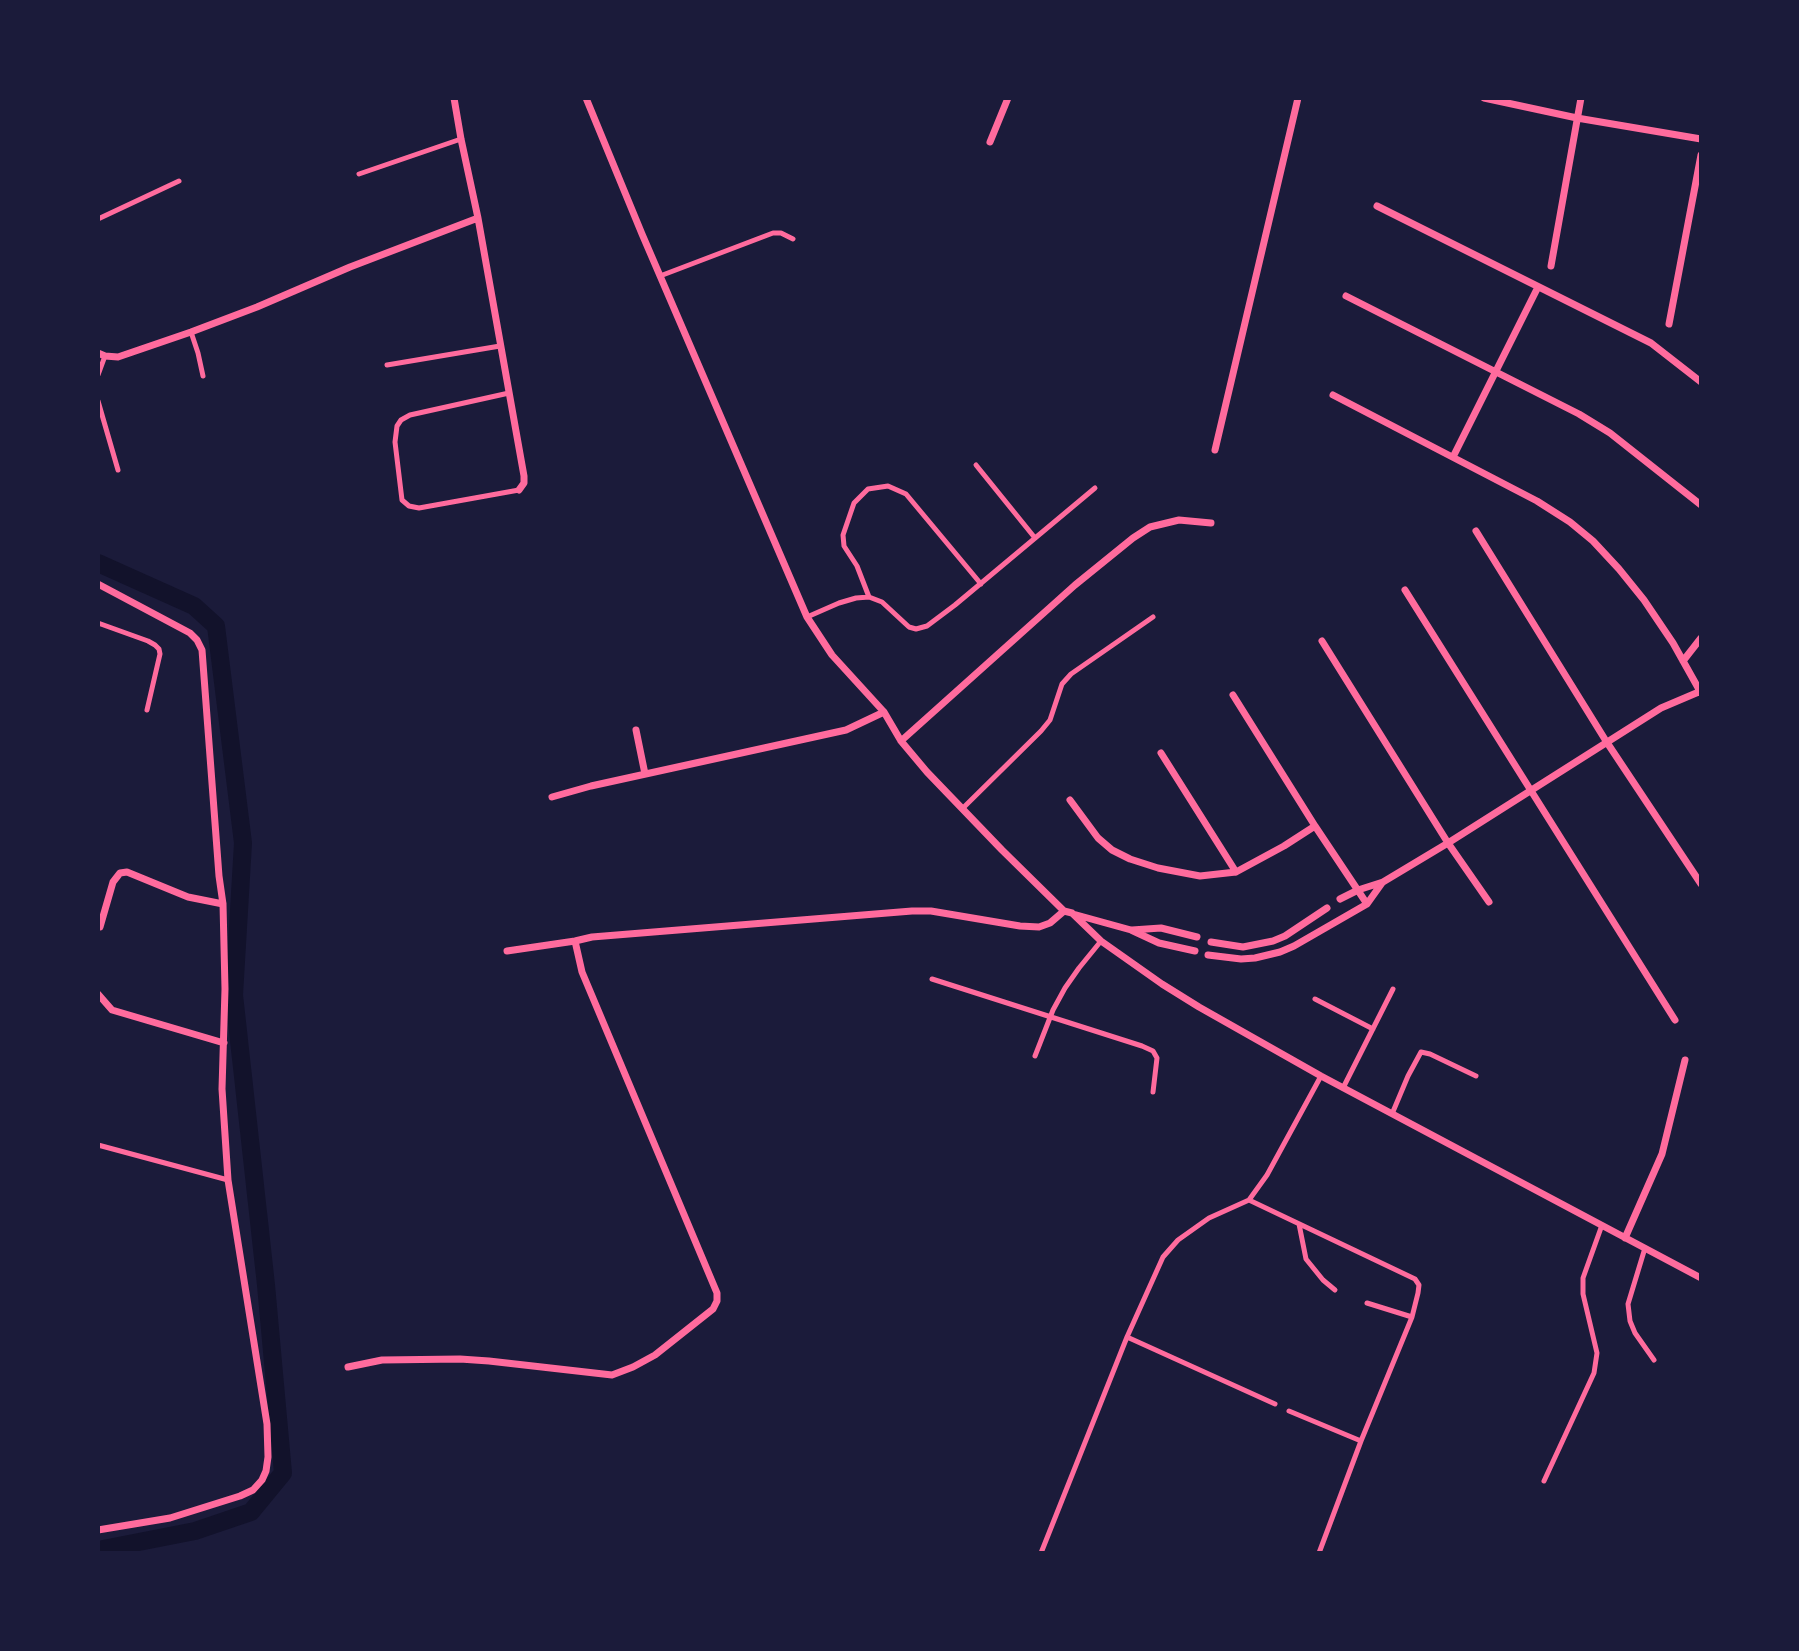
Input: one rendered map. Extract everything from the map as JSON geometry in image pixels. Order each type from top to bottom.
[{"type":"street","points":[[454,98],[524,476],[524,483],[519,490]]},
{"type":"street","points":[[586,98],[807,617],[832,655],[884,712],[901,741],[927,772],[1002,850],[1101,941],[1199,1007],[1343,1088],[1701,1278]]},
{"type":"street","points":[[990,142],[1008,98]]},
{"type":"street","points":[[1215,450],[1298,98]]},
{"type":"street","points":[[1484,98],[1577,118],[1701,139]]},
{"type":"street","points":[[1551,266],[1581,98]]},
{"type":"street","points":[[1669,324],[1701,155]]},
{"type":"street","points":[[1377,206],[1651,343],[1701,382]]},
{"type":"street","points":[[101,354],[118,357],[191,332],[478,218]]},
{"type":"street","points":[[1453,457],[1538,287]]},
{"type":"street","points":[[1346,296],[1496,371],[1611,433],[1701,505]]},
{"type":"street","points":[[1333,395],[1538,500],[1570,522],[1593,541],[1644,600],[1701,692],[1661,708],[1448,844],[1383,882],[1340,899]]},
{"type":"street","points":[[901,741],[1075,585],[1133,538],[1150,527],[1179,520],[1211,523]]},
{"type":"street","points":[[1476,531],[1606,741],[1701,884]]},
{"type":"street","points":[[98,584],[190,633],[202,650],[223,904],[225,989],[222,1089],[228,1180],[267,1424],[268,1457],[262,1480],[253,1490],[240,1496],[170,1518],[98,1530]]},
{"type":"street","points":[[1405,590],[1675,1020]]},
{"type":"street","points":[[1683,661],[1701,638]]},
{"type":"street","points":[[1322,641],[1448,844],[1489,902]]},
{"type":"street","points":[[1233,695],[1367,904]]},
{"type":"street","points":[[552,797],[836,732],[861,724],[884,712]]},
{"type":"street","points":[[636,730],[645,774]]},
{"type":"street","points":[[1161,753],[1236,872]]},
{"type":"street","points":[[1070,800],[1098,838],[1112,850],[1130,859],[1178,873],[1200,876],[1236,872],[1315,826]]},
{"type":"street","points":[[100,927],[113,882],[120,873],[127,872],[187,897],[223,904]]},
{"type":"street","points":[[1208,955],[1241,959],[1280,952],[1367,904],[1383,882]]},
{"type":"street","points":[[1211,942],[1243,947],[1273,941],[1327,908]]},
{"type":"street","points":[[507,951],[592,937],[931,911],[1039,927],[1068,912],[1131,930],[1159,943],[1195,951]]},
{"type":"street","points":[[1131,930],[1161,928],[1197,937]]},
{"type":"street","points":[[348,1367],[382,1360],[460,1359],[612,1375],[655,1355],[713,1309],[717,1293],[582,972],[575,941]]},
{"type":"street","points":[[1273,941],[1280,952]]},
{"type":"street","points":[[98,995],[112,1010],[224,1043]]},
{"type":"street","points":[[1625,1238],[1662,1154],[1685,1060]]},
{"type":"lane","points":[[359,174],[461,139]]},
{"type":"lane","points":[[98,219],[179,181]]},
{"type":"lane","points":[[660,276],[773,233],[781,233],[793,239]]},
{"type":"lane","points":[[191,332],[203,376]]},
{"type":"lane","points":[[387,365],[500,346]]},
{"type":"lane","points":[[98,375],[101,354]]},
{"type":"lane","points":[[509,393],[410,415],[397,426],[395,442],[402,500],[408,506],[419,508],[519,490]]},
{"type":"lane","points":[[98,401],[118,470]]},
{"type":"lane","points":[[976,466],[1035,538]]},
{"type":"lane","points":[[869,597],[857,566],[844,546],[843,535],[854,503],[868,489],[888,486],[905,494],[981,584]]},
{"type":"lane","points":[[807,617],[839,603],[869,597],[882,602],[909,627],[916,629],[927,626],[1095,488]]},
{"type":"lane","points":[[962,809],[1050,720],[1062,684],[1071,674],[1153,617]]},
{"type":"lane","points":[[98,623],[148,641],[159,649],[147,710]]},
{"type":"lane","points":[[1035,1056],[1065,988],[1101,941]]},
{"type":"lane","points":[[932,979],[1153,1051],[1158,1065],[1153,1092]]},
{"type":"lane","points":[[1343,1088],[1393,989]]},
{"type":"lane","points":[[1315,999],[1373,1029]]},
{"type":"lane","points":[[1392,1114],[1421,1052],[1476,1076]]},
{"type":"lane","points":[[1041,1553],[1156,1269],[1168,1249],[1185,1234],[1209,1218],[1249,1200],[1267,1175],[1321,1076]]},
{"type":"lane","points":[[98,1145],[228,1180]]},
{"type":"lane","points":[[1249,1200],[1415,1279],[1419,1288],[1412,1317],[1319,1553]]},
{"type":"lane","points":[[1298,1224],[1306,1259],[1335,1290]]},
{"type":"lane","points":[[1544,1481],[1594,1373],[1597,1353],[1583,1294],[1583,1278],[1602,1225]]},
{"type":"lane","points":[[1645,1248],[1628,1304],[1634,1333],[1654,1360]]},
{"type":"lane","points":[[1367,1303],[1412,1317]]},
{"type":"lane","points":[[1128,1337],[1275,1404]]},
{"type":"lane","points":[[1289,1410],[1361,1441]]},
{"type":"waterway","points":[[98,563],[194,606],[216,626],[243,843],[234,995],[266,1285],[283,1473],[251,1512],[195,1531],[103,1549],[99,1553]]}]
